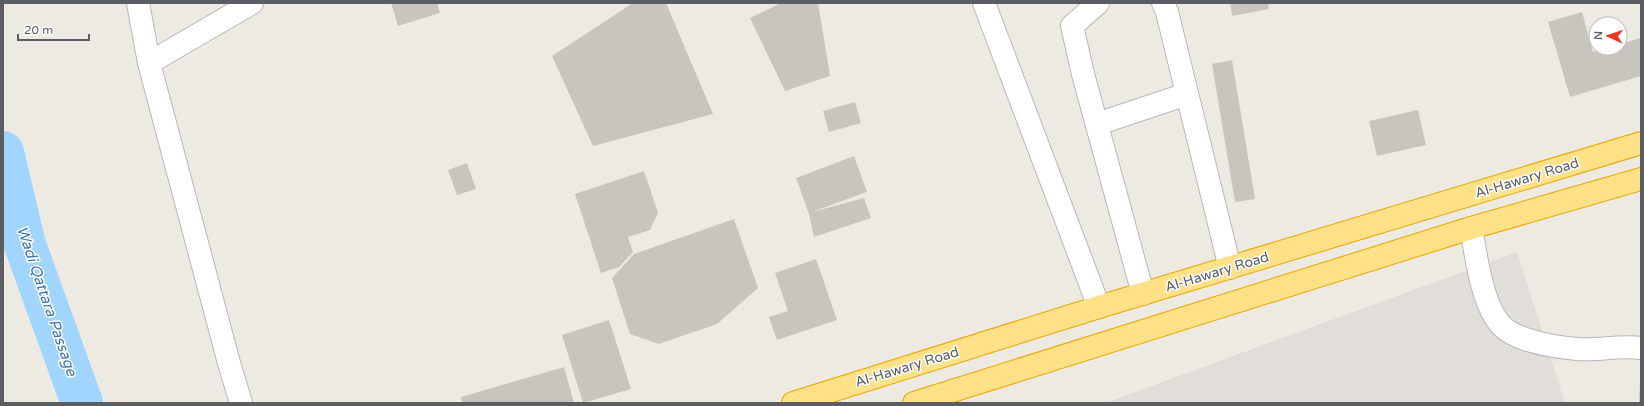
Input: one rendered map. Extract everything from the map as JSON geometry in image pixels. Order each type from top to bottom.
[{"type":"highway","name":"Al-Hawary Road","points":[[793,403],[1099,307],[1641,143]]},
{"type":"highway","points":[[914,403],[1471,228],[1641,179]]},
{"type":"street","points":[[138,3],[149,63],[241,403]]},
{"type":"street","points":[[149,63],[252,3]]},
{"type":"street","points":[[984,3],[1099,307]]},
{"type":"street","points":[[1098,3],[1072,26],[1083,74],[1143,294]]},
{"type":"street","points":[[1163,3],[1230,268]]},
{"type":"street","points":[[1097,124],[1187,94]]},
{"type":"street","points":[[1471,228],[1490,310],[1502,327],[1523,339],[1577,349],[1630,346],[1641,348]]},
{"type":"shaded area","points":[[1517,252],[1565,403],[1105,403]]},
{"type":"building","points":[[391,3],[437,3],[440,13],[398,26]]},
{"type":"building","points":[[633,3],[666,3],[713,114],[593,146],[552,56]]},
{"type":"building","points":[[781,3],[818,3],[830,76],[785,91],[750,18]]},
{"type":"building","points":[[1230,3],[1268,3],[1269,9],[1232,16]]},
{"type":"building","points":[[1582,12],[1588,34],[1588,56],[1628,56],[1628,42],[1641,38],[1641,76],[1570,97],[1548,22]]},
{"type":"building","points":[[1232,60],[1255,199],[1235,202],[1212,64]]},
{"type":"building","points":[[855,102],[861,123],[829,132],[823,111]]},
{"type":"building","points":[[1418,110],[1426,145],[1377,156],[1369,121]]},
{"type":"building","points":[[854,156],[867,192],[812,212],[864,198],[871,218],[814,237],[809,214],[796,178]]},
{"type":"building","points":[[467,163],[476,189],[457,195],[448,170]]},
{"type":"building","points":[[644,171],[658,213],[650,230],[628,237],[633,252],[619,267],[601,273],[575,194]]},
{"type":"building","points":[[734,219],[758,288],[717,324],[659,344],[630,334],[612,278],[634,254]]},
{"type":"building","points":[[816,259],[837,320],[777,340],[769,317],[788,311],[775,273]]},
{"type":"building","points":[[609,320],[631,389],[583,403],[562,335]]},
{"type":"building","points":[[564,367],[574,403],[462,403],[461,397]]},
{"type":"building","points":[[1640,381],[1641,403],[1639,403]]},
{"type":"waterway","name":"Wadi Qattara Passage","points":[[3,152],[25,245],[82,403]]}]
